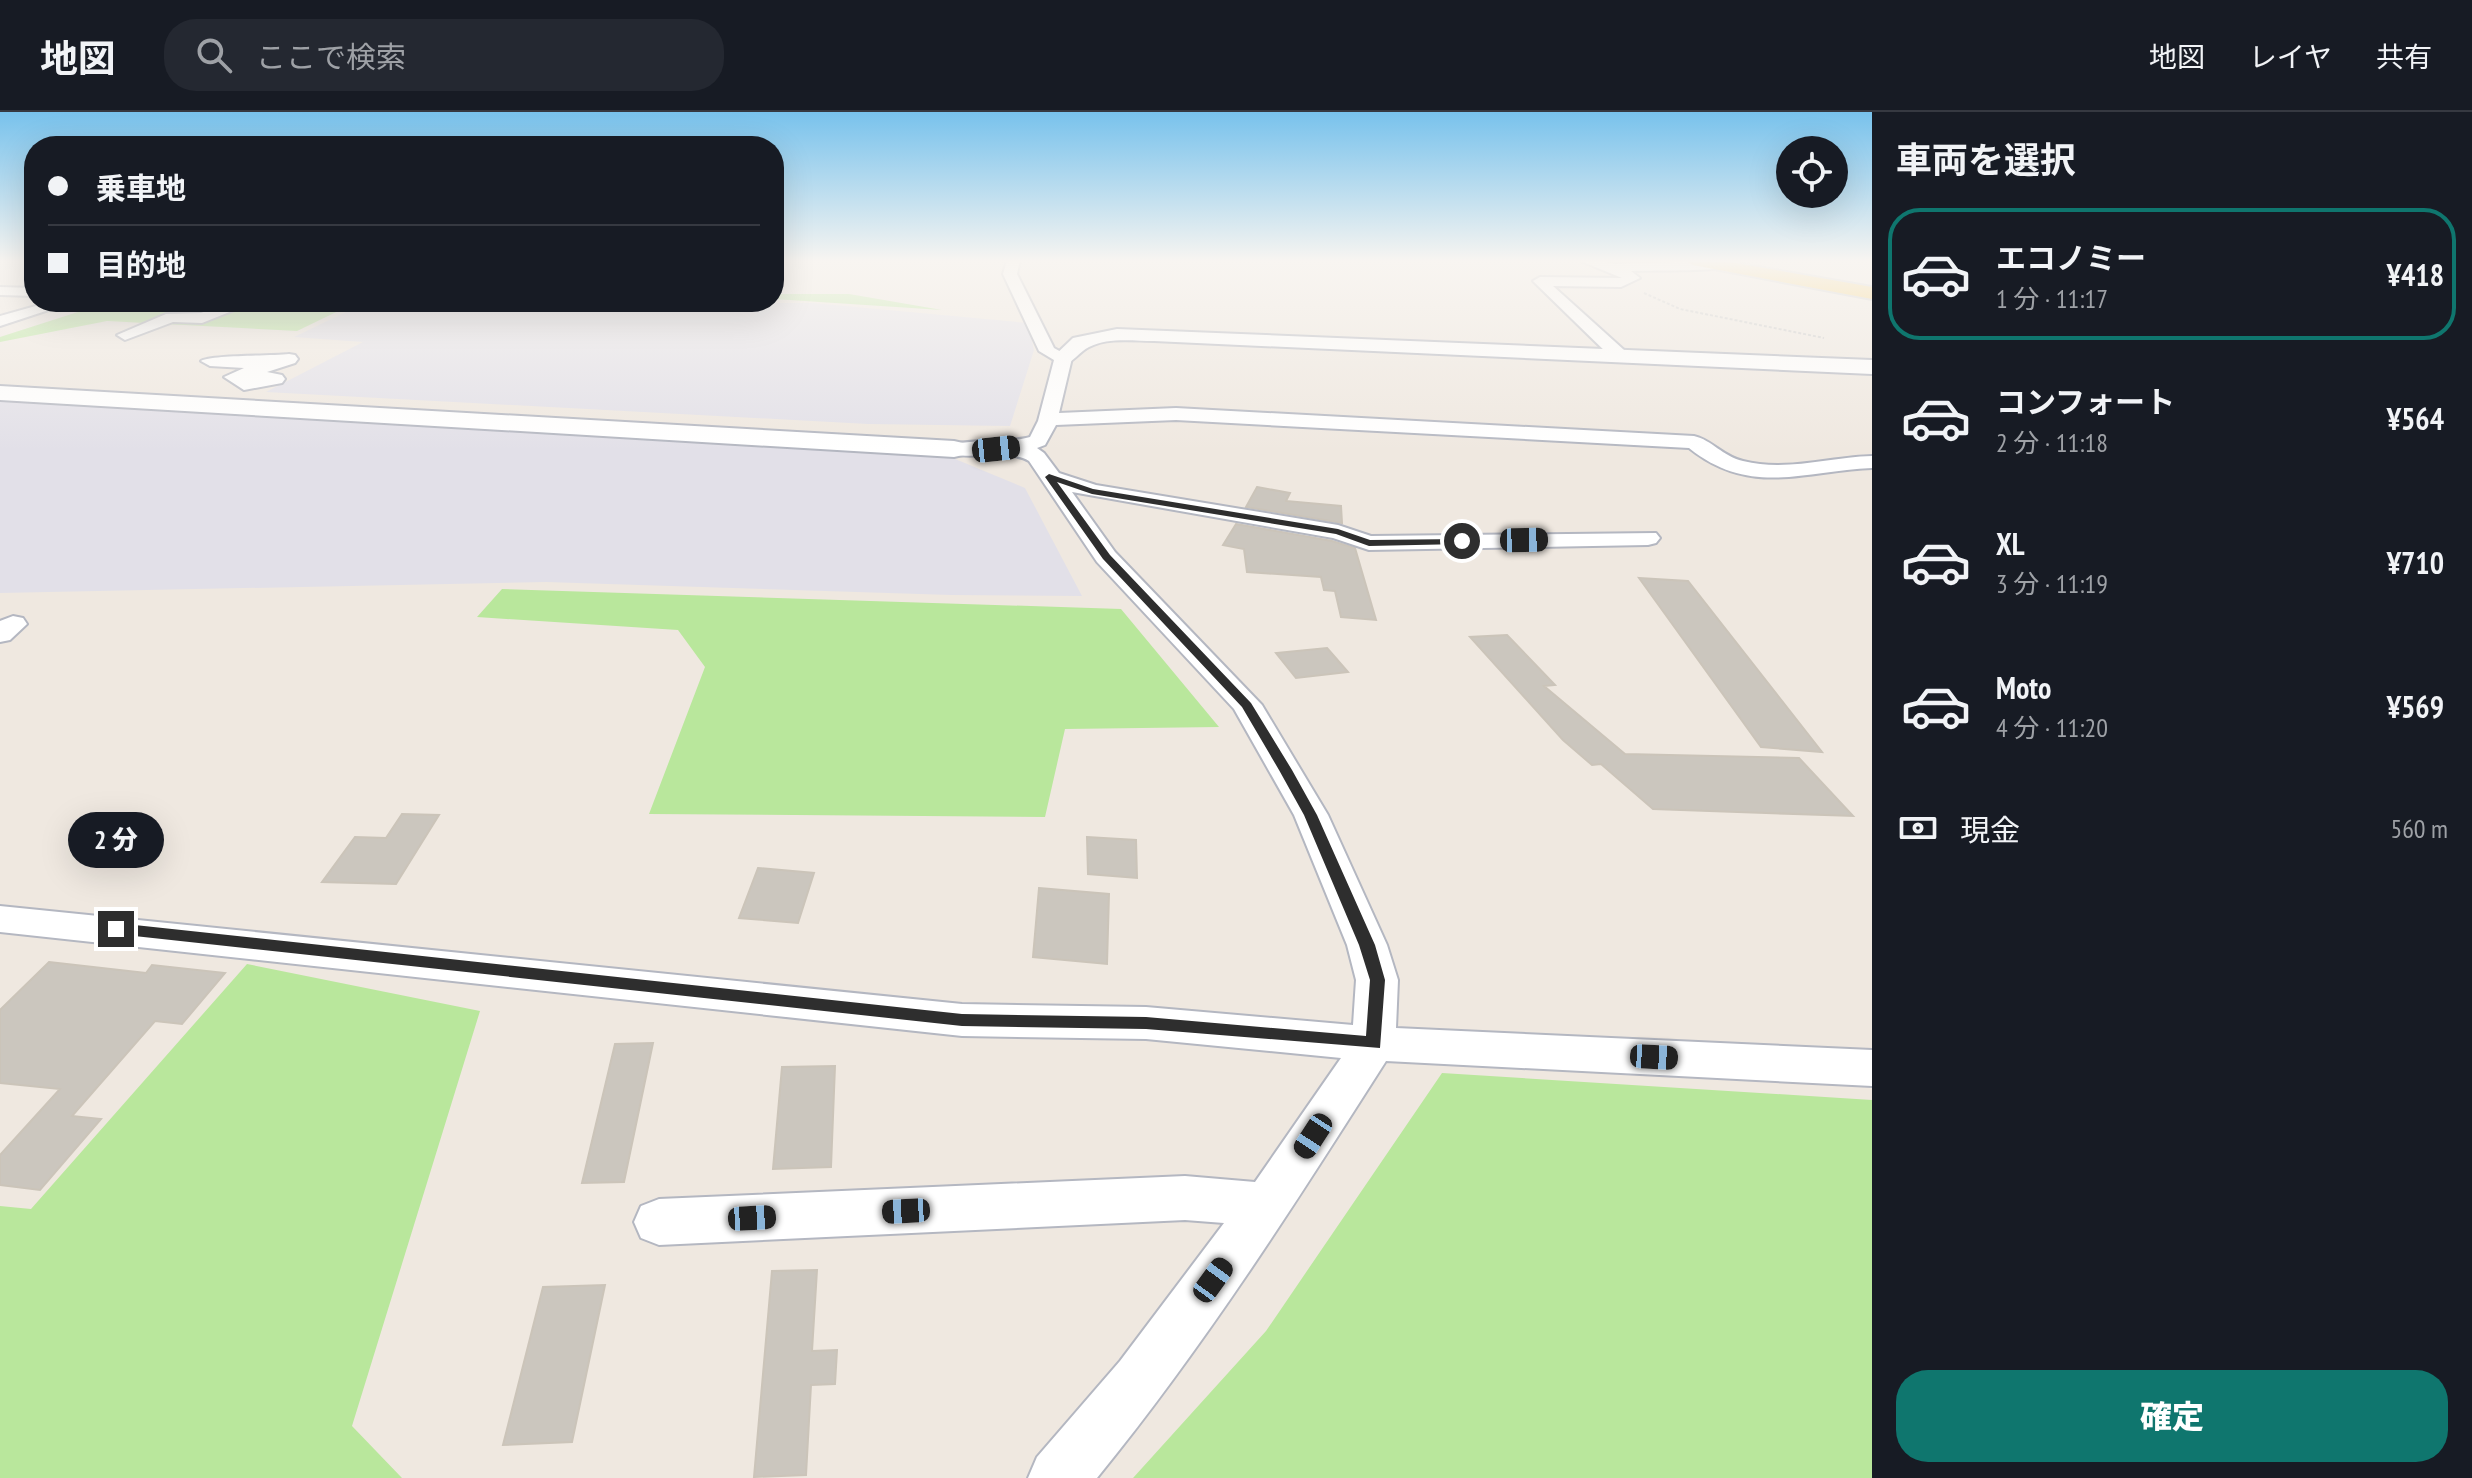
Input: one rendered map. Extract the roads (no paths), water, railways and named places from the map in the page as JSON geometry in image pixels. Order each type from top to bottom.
[{"type":"street","points":[[125,335],[154,324]]},
{"type":"street","points":[[1034,324],[1047,351],[1063,358]]},
{"type":"street","points":[[1586,324],[1618,354]]},
{"type":"street","points":[[0,393],[954,449],[1020,447],[1038,441],[1050,419],[1057,371],[1070,347],[1086,340],[1141,335],[1872,367]]},
{"type":"street","points":[[210,361],[250,363],[289,359],[233,377],[244,385],[276,379],[267,377]]},
{"type":"street","points":[[1050,419],[1176,414],[1694,442],[1729,466],[1773,472],[1800,472],[1843,463],[1872,462]]},
{"type":"street","points":[[1020,447],[1037,457],[1106,557],[1247,705],[1311,815],[1367,945],[1377,980],[1374,1044],[1267,1205],[1140,1381],[1058,1478]]},
{"type":"street","points":[[1049,477],[1092,491],[1338,532],[1369,543],[1648,538]]},
{"type":"street","points":[[0,919],[962,1020],[1146,1023],[1374,1044],[1872,1068]]},
{"type":"street","points":[[659,1222],[1185,1198],[1267,1205]]}]
